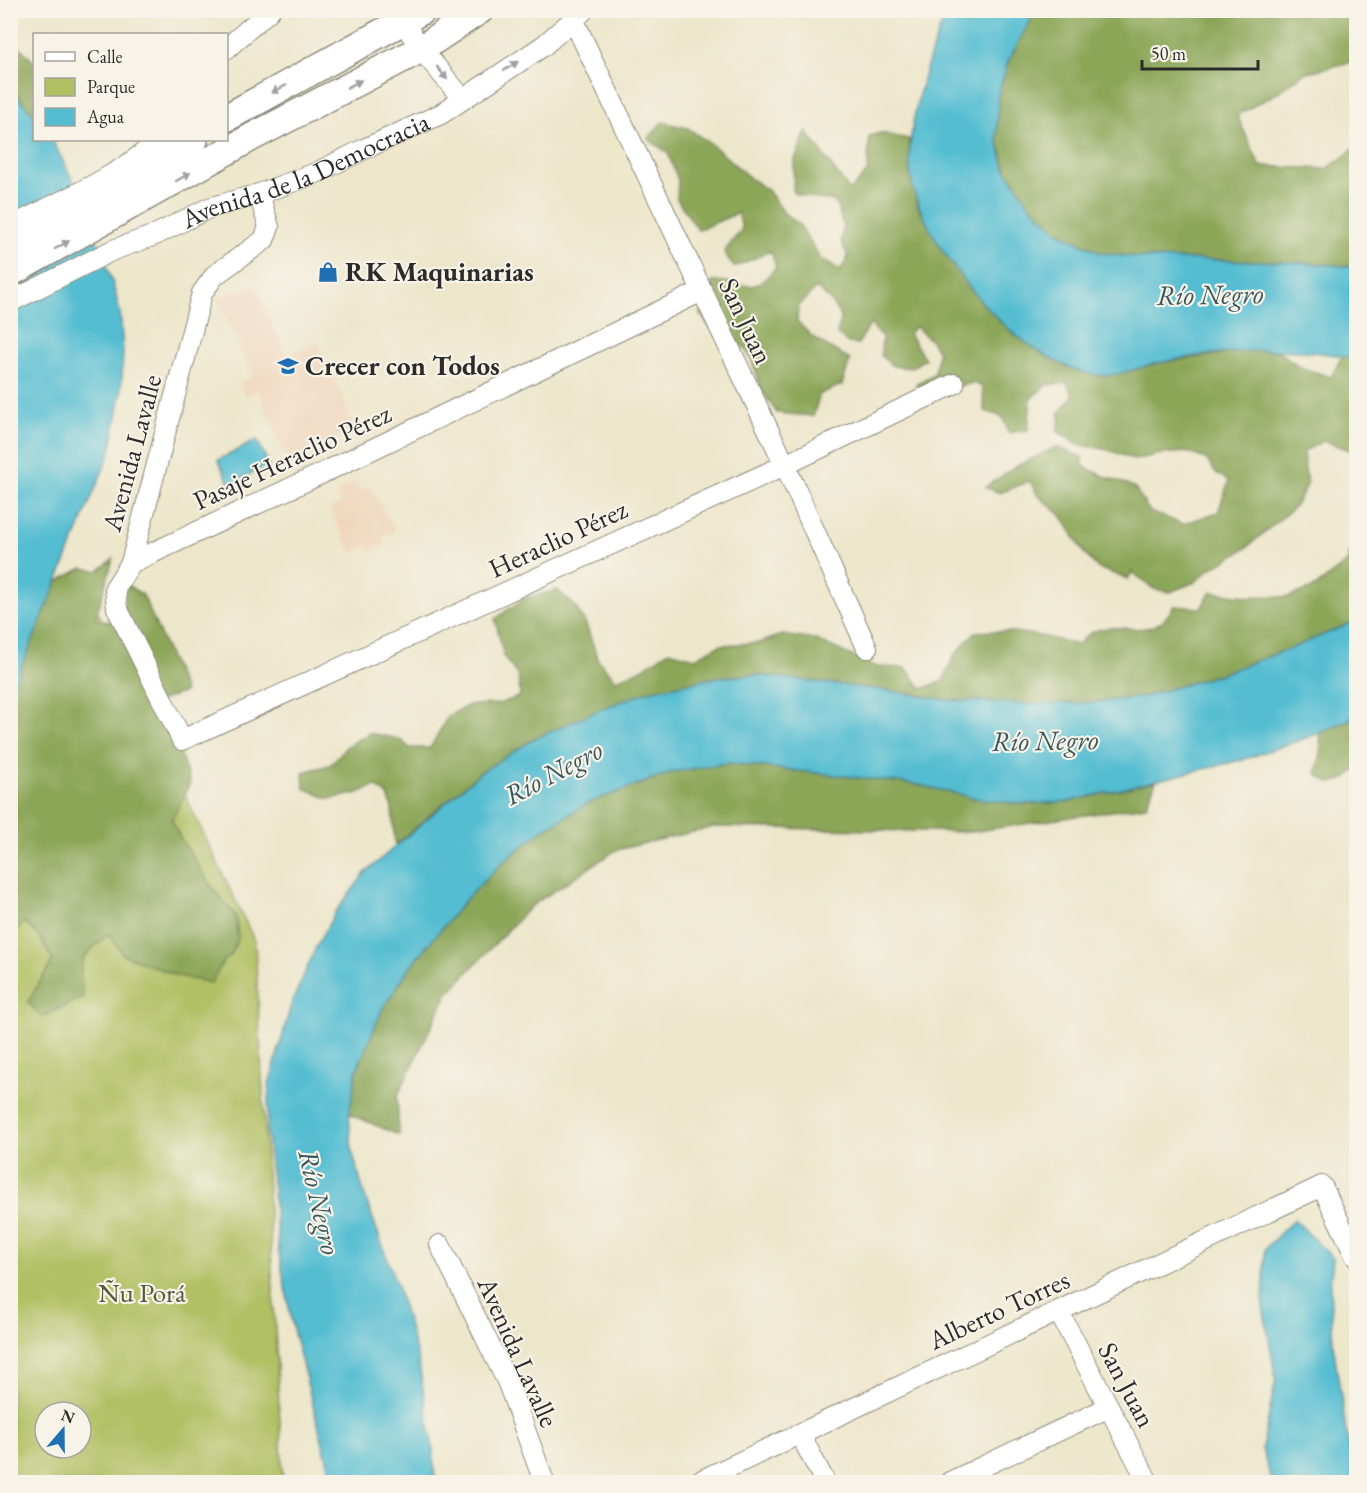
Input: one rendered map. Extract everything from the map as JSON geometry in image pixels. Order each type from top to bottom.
[{"type":"highway","name":"Avenida de la Democracia","points":[[10,246],[122,189],[252,137],[422,49],[480,10]]},
{"type":"highway","points":[[228,117],[408,14]]},
{"type":"highway","name":"Avenida de la Democracia","points":[[10,273],[122,189],[193,141]]},
{"type":"street","points":[[228,47],[270,10]]},
{"type":"street","points":[[408,14],[422,49],[462,98]]},
{"type":"street","name":"Avenida de la Democracia","points":[[10,302],[113,250],[155,235],[209,208],[259,195],[316,173],[441,114],[543,46],[578,15]]},
{"type":"street","name":"San Juan","points":[[578,15],[702,291],[785,465],[867,648]]},
{"type":"street","name":"Avenida de la Democracia","points":[[10,227],[122,189],[146,152],[157,141]]},
{"type":"street","name":"Avenida Lavalle","points":[[182,740],[117,608],[115,588],[131,562],[202,293],[215,275],[264,240],[269,226],[259,195]]},
{"type":"street","name":"Pasaje Heraclio Pérez","points":[[131,562],[338,466],[702,291]]},
{"type":"street","name":"Heraclio Pérez","points":[[182,740],[785,465],[954,384]]},
{"type":"street","name":"Alberto Torres","points":[[698,1482],[1322,1186],[1356,1257]]},
{"type":"street","name":"Avenida Lavalle","points":[[440,1245],[508,1383],[544,1482]]},
{"type":"street","name":"San Juan","points":[[1059,1312],[1107,1408],[1117,1422],[1148,1482]]},
{"type":"street","points":[[950,1482],[1107,1408]]},
{"type":"street","points":[[800,1434],[825,1482]]},
{"type":"shaded area","name":"Crecer con Todos","points":[[255,283],[286,355],[318,342],[356,429],[287,459],[258,391],[245,396],[239,383],[252,377],[218,299]]},
{"type":"shaded area","points":[[356,481],[361,491],[371,486],[395,531],[382,538],[386,544],[370,553],[366,545],[352,553],[329,510],[341,503],[336,492]]},
{"type":"green space","points":[[1035,11],[1356,11],[1356,61],[1304,73],[1277,93],[1237,115],[1260,166],[1327,169],[1356,147],[1356,267],[1293,262],[1144,258],[1101,253],[1060,233],[1030,206],[1005,168],[997,137],[998,95],[1008,62]]},
{"type":"green space","points":[[10,37],[33,61],[33,114],[11,88]]},
{"type":"green space","points":[[662,122],[688,128],[768,190],[784,213],[799,224],[821,260],[841,270],[848,257],[841,241],[843,224],[835,201],[793,193],[794,162],[806,131],[850,191],[868,171],[869,136],[880,133],[909,139],[910,172],[918,207],[941,247],[1001,323],[1125,372],[1158,363],[1251,350],[1278,351],[1302,368],[1331,377],[1342,356],[1356,359],[1356,452],[1323,441],[1303,452],[1307,485],[1294,507],[1245,549],[1211,568],[1195,582],[1170,592],[1154,589],[1132,572],[1128,579],[1098,568],[1084,553],[1061,515],[1038,496],[1030,481],[1000,493],[985,487],[1017,466],[1056,447],[1082,457],[1084,467],[1134,487],[1150,512],[1183,524],[1218,512],[1229,481],[1216,473],[1206,459],[1186,452],[1160,454],[1135,460],[1109,450],[1077,444],[1057,431],[1060,411],[1073,396],[1067,383],[1047,385],[1031,398],[1028,430],[1008,433],[1003,417],[985,411],[982,387],[974,383],[928,392],[915,385],[935,373],[938,353],[932,342],[915,326],[909,334],[925,359],[911,368],[893,366],[881,356],[882,336],[870,324],[858,344],[848,343],[837,334],[841,317],[830,300],[816,288],[798,307],[797,321],[811,336],[850,360],[842,385],[820,394],[813,416],[777,413],[762,391],[751,358],[744,347],[718,336],[699,314],[712,282],[753,286],[767,277],[776,267],[771,251],[734,267],[724,252],[742,229],[738,213],[698,230],[677,199],[678,180],[668,153],[648,139]]},
{"type":"green space","points":[[1356,534],[1356,621],[1218,675],[1142,697],[1089,703],[1030,704],[946,700],[758,675],[719,677],[649,691],[601,709],[534,739],[481,772],[395,845],[392,808],[388,795],[375,786],[355,794],[329,799],[304,788],[303,772],[330,765],[347,746],[369,733],[399,739],[410,748],[430,748],[448,716],[469,705],[499,704],[520,696],[518,676],[504,657],[495,619],[523,599],[557,590],[575,606],[586,624],[598,660],[616,680],[642,669],[669,651],[695,658],[720,645],[758,643],[783,635],[816,640],[877,667],[906,668],[922,689],[943,681],[954,656],[975,632],[1001,631],[1027,634],[1078,645],[1087,635],[1097,630],[1149,628],[1165,619],[1174,606],[1201,608],[1211,592],[1288,597],[1315,587],[1347,562]]},
{"type":"green space","points":[[113,559],[95,619],[111,622],[124,604],[127,585],[143,595],[185,692],[154,703],[175,737],[190,783],[172,820],[179,836],[212,887],[236,916],[238,939],[231,955],[223,962],[211,983],[178,976],[123,955],[109,934],[86,955],[83,961],[81,975],[83,997],[42,1017],[28,1002],[53,960],[39,937],[25,922],[11,935],[11,689],[57,582],[82,568],[98,571]]},
{"type":"green space","name":"Ñu Porá","points":[[82,578],[255,942],[283,1482],[11,1482],[11,711]]},
{"type":"green space","points":[[1356,716],[1356,770],[1342,780],[1330,783],[1316,774],[1321,753],[1320,733]]},
{"type":"green space","points":[[728,763],[915,784],[979,799],[1025,804],[1067,802],[1156,781],[1146,806],[970,832],[714,827],[616,850],[531,906],[447,994],[397,1097],[399,1135],[349,1114],[357,1069],[383,1008],[412,964],[467,898],[505,860],[543,830],[588,803],[672,772]]},
{"type":"water","name":"Río Negro","points":[[947,11],[1035,11],[1008,62],[998,95],[997,137],[1005,168],[1030,206],[1060,233],[1101,253],[1144,258],[1293,262],[1356,267],[1356,359],[1308,351],[1257,350],[1182,358],[1104,376],[1084,372],[1058,362],[1010,330],[987,308],[944,252],[920,209],[913,188],[910,169],[912,130],[921,88]]},
{"type":"water","points":[[10,88],[33,114],[33,141],[53,141],[78,190],[112,281],[120,312],[123,351],[121,394],[110,453],[11,689],[10,412],[14,365],[10,338]]},
{"type":"water","points":[[257,440],[269,465],[230,484],[218,460]]},
{"type":"water","name":"Río Negro","points":[[1356,621],[1356,716],[1320,733],[1245,759],[1067,802],[1025,804],[979,799],[915,784],[728,763],[672,772],[588,803],[543,830],[505,860],[467,898],[412,964],[383,1008],[357,1069],[349,1114],[352,1151],[365,1197],[397,1286],[418,1359],[433,1449],[435,1482],[333,1482],[293,1329],[279,1253],[267,1132],[269,1085],[291,1005],[317,945],[335,913],[366,872],[481,772],[534,739],[601,709],[649,691],[719,677],[758,675],[946,700],[1030,704],[1089,703],[1142,697],[1218,675]]},
{"type":"water","points":[[1294,1219],[1333,1258],[1330,1287],[1333,1344],[1354,1482],[1272,1482],[1262,1449],[1276,1379],[1263,1306],[1265,1249]]},
{"type":"place","name":"RK Maquinarias","points":[[328,272]]},
{"type":"place","name":"Crecer con Todos","points":[[288,366]]}]
